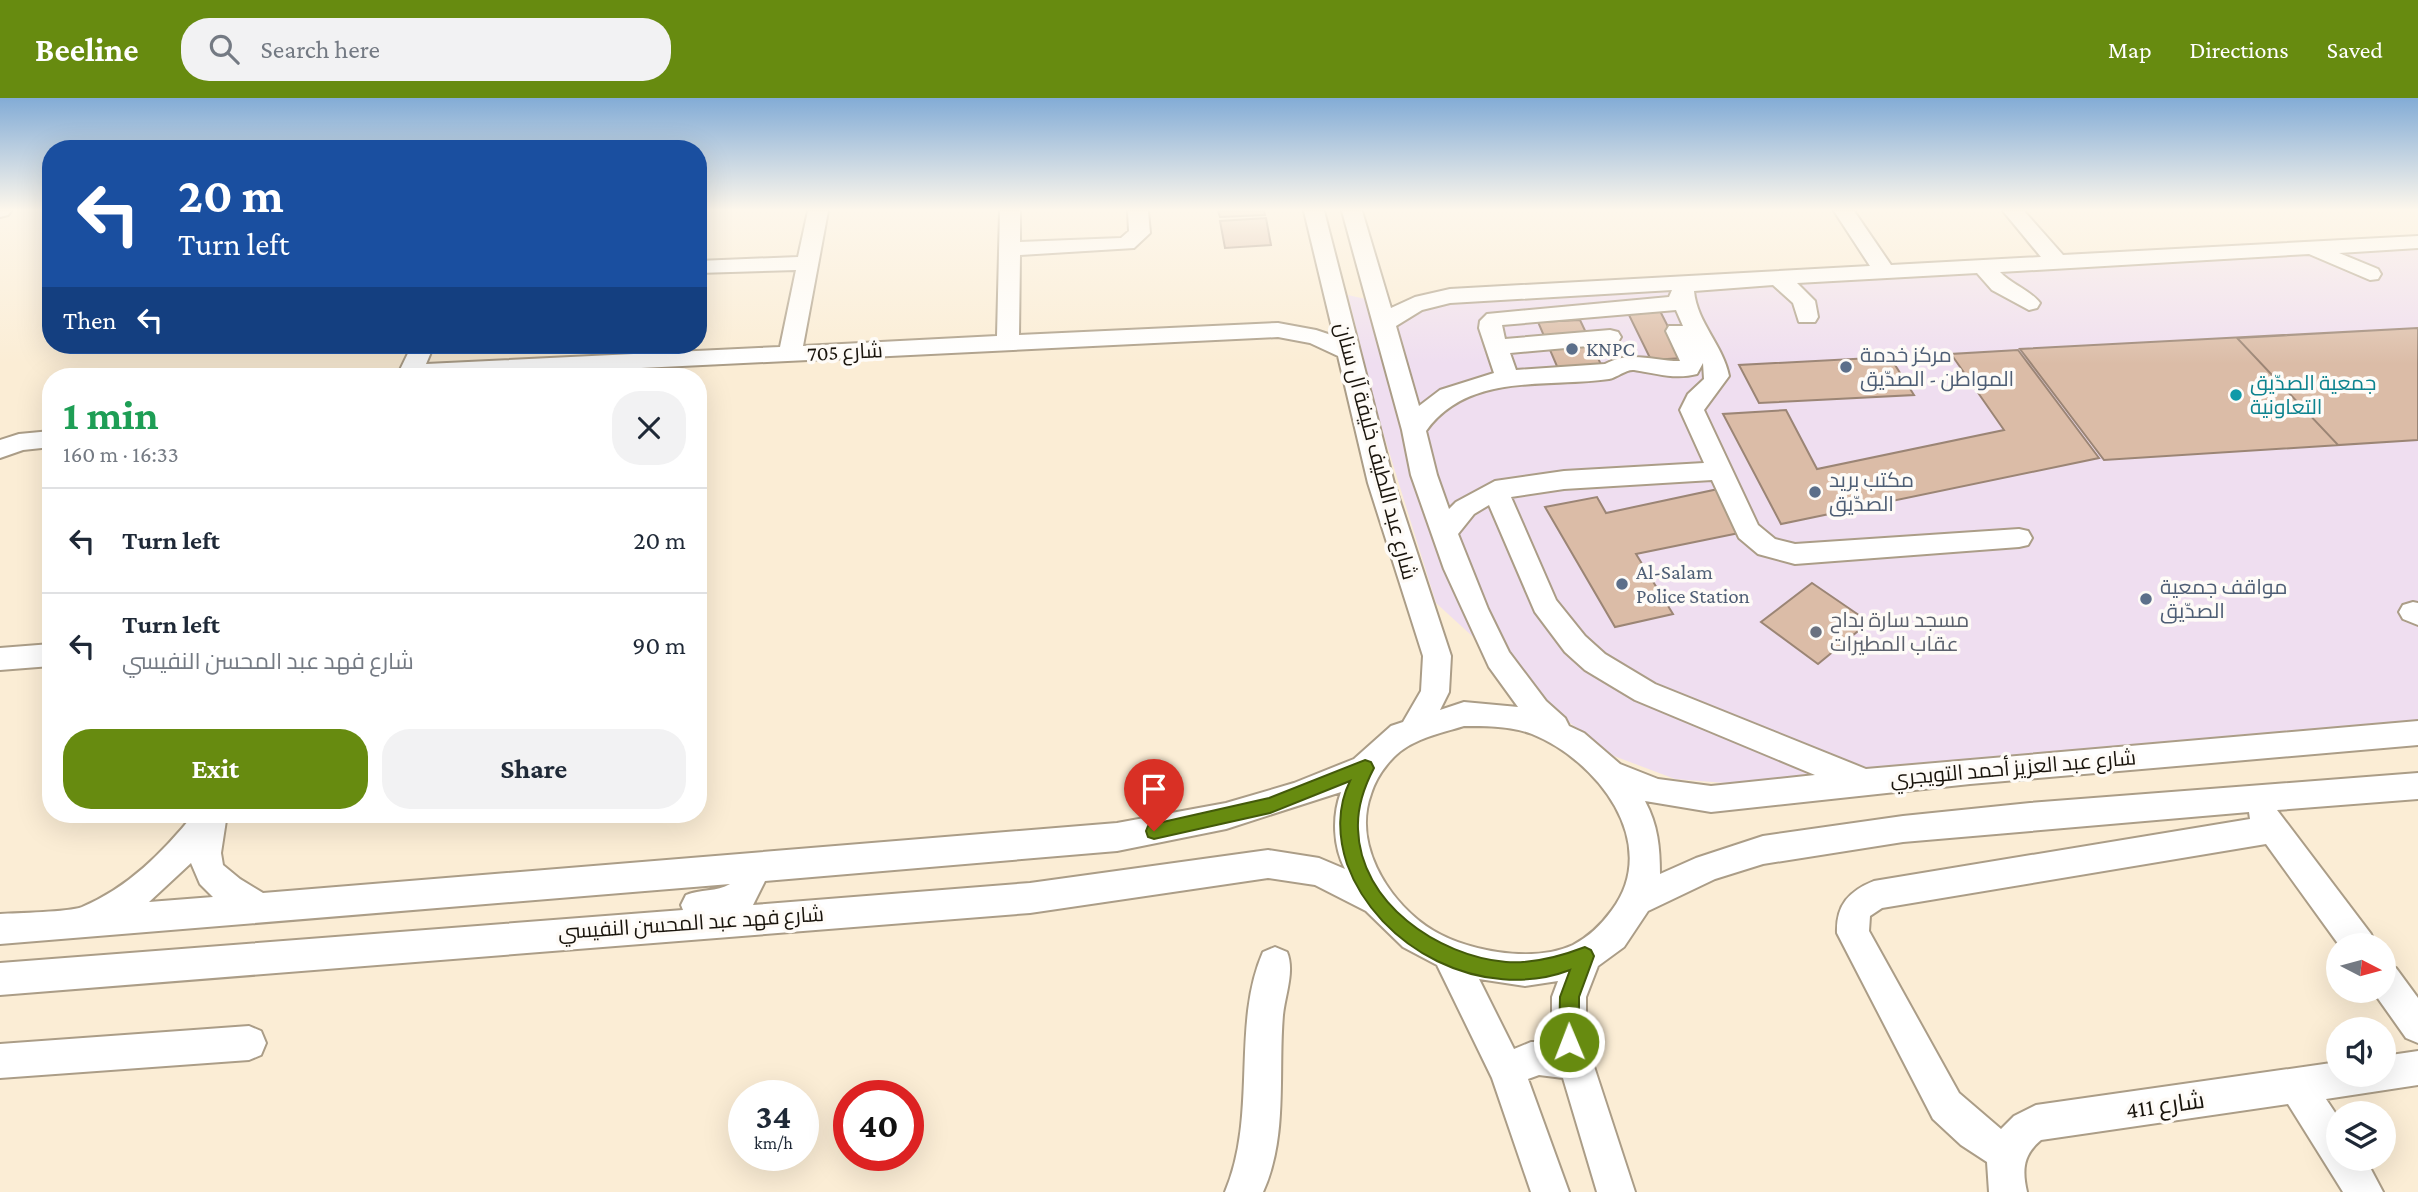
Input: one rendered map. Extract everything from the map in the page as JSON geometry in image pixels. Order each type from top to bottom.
[{"type":"street","points":[[1008,342],[1009,262]]},
{"type":"street","name":"شارع عبد اللطيف خليفة آل سنان","points":[[1318,262],[1322,308],[1348,352],[1393,527],[1437,656],[1435,692],[1416,726]]},
{"type":"street","name":"شارع عبد اللطيف خليفة آل سنان","points":[[1367,262],[1424,475],[1474,609],[1499,659],[1536,709],[1567,738]]},
{"type":"street","points":[[1878,262],[1885,272]]},
{"type":"street","points":[[1502,364],[1489,324],[1500,317],[1683,294],[1779,278],[2056,262]]},
{"type":"street","points":[[707,267],[808,263],[790,355]]},
{"type":"street","points":[[1982,266],[2000,285],[2029,303]]},
{"type":"street","points":[[1370,274],[1400,287],[1450,296]]},
{"type":"street","points":[[1779,278],[1804,301],[1807,317]]},
{"type":"street","points":[[1384,325],[1405,308],[1421,301],[1450,296],[1683,294]]},
{"type":"street","points":[[1502,364],[1610,372],[1632,362],[1654,368],[1689,369],[1692,361],[1667,310],[1683,294]]},
{"type":"street","points":[[1683,294],[1684,307],[1717,369],[1715,383],[1698,396],[1692,410],[1748,531],[1767,547],[1780,552],[1808,554],[2019,538]]},
{"type":"street","name":"شارع 705","points":[[1278,330],[1322,308]]},
{"type":"street","name":"شارع 705","points":[[530,368],[1278,330],[1315,337],[1348,352]]},
{"type":"street","points":[[1414,430],[1426,411],[1448,395],[1474,386],[1502,364],[1615,346]]},
{"type":"street","points":[[0,450],[19,442],[42,440]]},
{"type":"street","points":[[1444,532],[1465,508],[1495,490],[1564,480],[1720,471]]},
{"type":"street","points":[[1495,490],[1545,605],[1574,644],[1595,662],[1645,692],[1864,782]]},
{"type":"street","points":[[0,659],[42,656]]},
{"type":"street","points":[[1490,714],[1530,722],[1567,738],[1591,754],[1612,774],[1629,797],[1640,822],[1646,849],[1645,875],[1638,900],[1626,922],[1607,941],[1585,956],[1534,970],[1506,971],[1451,958],[1406,932],[1374,899],[1361,876],[1349,830],[1350,808],[1356,787],[1365,768],[1379,751],[1416,726],[1452,716],[1490,714]]},
{"type":"street","name":"شارع عبد العزيز أحمد التويجري","points":[[1612,774],[1656,792],[1711,799],[1864,782],[2418,733]]},
{"type":"street","points":[[0,929],[1128,836],[1270,805],[1365,768]]},
{"type":"street","points":[[1638,900],[1707,868],[1763,850],[1903,829],[2029,816],[2418,786]]},
{"type":"street","points":[[2252,800],[2350,933]]},
{"type":"street","points":[[74,922],[98,914],[143,889],[179,856],[206,823]]},
{"type":"street","points":[[211,823],[205,845],[208,872],[220,885],[258,907]]},
{"type":"street","points":[[2008,1192],[2004,1169],[2007,1152],[1984,1141],[1963,1125],[1946,1106],[1853,933],[1854,910],[1861,902],[1882,894],[2274,829]]},
{"type":"street","name":"شارع فهد عبد المحسن النفيسي","points":[[0,979],[1030,898],[1268,864],[1320,872],[1374,899]]},
{"type":"street","points":[[621,929],[674,909],[734,901],[741,896],[748,882],[743,871],[736,869]]},
{"type":"street","points":[[1585,956],[1569,997],[1568,1031],[1574,1065],[1616,1192]]},
{"type":"street","points":[[1451,958],[1508,1073],[1550,1192]]},
{"type":"street","points":[[1244,1192],[1252,1180],[1259,1136],[1266,1016],[1275,963]]},
{"type":"street","points":[[2396,996],[2418,1026]]},
{"type":"street","points":[[0,1061],[250,1042]]},
{"type":"street","points":[[1508,1073],[1515,1066],[1536,1058],[1561,1060],[1574,1065]]},
{"type":"street","points":[[2396,1071],[2418,1068]]},
{"type":"street","name":"شارع 411","points":[[2007,1152],[2023,1129],[2036,1123],[2326,1082]]},
{"type":"street","points":[[2298,1087],[2326,1131]]},
{"type":"street","points":[[2351,1171],[2364,1192]]},
{"type":"shaded area","name":"جمعية الصدّيق التعاونية","points":[[2090,262],[2418,262],[2418,733],[1738,784],[1675,779],[1614,756],[1554,711],[1436,603],[1377,413],[1348,295],[1405,308],[1421,301]]},
{"type":"building","points":[[1659,309],[1684,358],[1651,360],[1627,311]]},
{"type":"building","name":"KNPC","points":[[1580,320],[1606,375],[1562,378],[1538,322]]},
{"type":"building","name":"جمعية الصدّيق التعاونية","points":[[2418,328],[2418,440],[2104,460],[2020,349]]},
{"type":"building","points":[[2418,328],[2418,440],[2338,445],[2237,338]]},
{"type":"building","points":[[2018,350],[2099,458],[1781,524],[1723,414],[1786,410],[1817,469],[2004,430],[1951,354]]},
{"type":"building","points":[[1890,357],[1914,395],[1759,403],[1739,365]]},
{"type":"building","name":"Al-Salam Police Station","points":[[1723,488],[1744,532],[1636,554],[1673,614],[1615,627],[1545,507],[1597,497],[1606,513]]},
{"type":"building","name":"مسجد سارة بداح عقاب المطيرات","points":[[1812,583],[1869,622],[1818,664],[1761,622]]},
{"type":"place","name":"KNPC","points":[[1572,349]]},
{"type":"place","name":"مركز خدمة المواطن - الصدّيق","points":[[1846,367]]},
{"type":"place","name":"جمعية الصدّيق التعاونية","points":[[2236,395]]},
{"type":"place","name":"مكتب بريد الصدّيق","points":[[1815,492]]},
{"type":"place","name":"Al-Salam Police Station","points":[[1622,584]]},
{"type":"place","name":"مواقف جمعية الصدّيق","points":[[2146,599]]},
{"type":"place","name":"مسجد سارة بداح عقاب المطيرات","points":[[1816,632]]},
{"type":"route","points":[[1154,831],[1270,805],[1307,793],[1365,768],[1350,808],[1349,830],[1361,876],[1374,899],[1406,932],[1426,946],[1451,958],[1479,966],[1506,971],[1534,970],[1585,956],[1575,975],[1569,997],[1569,1042]]}]
